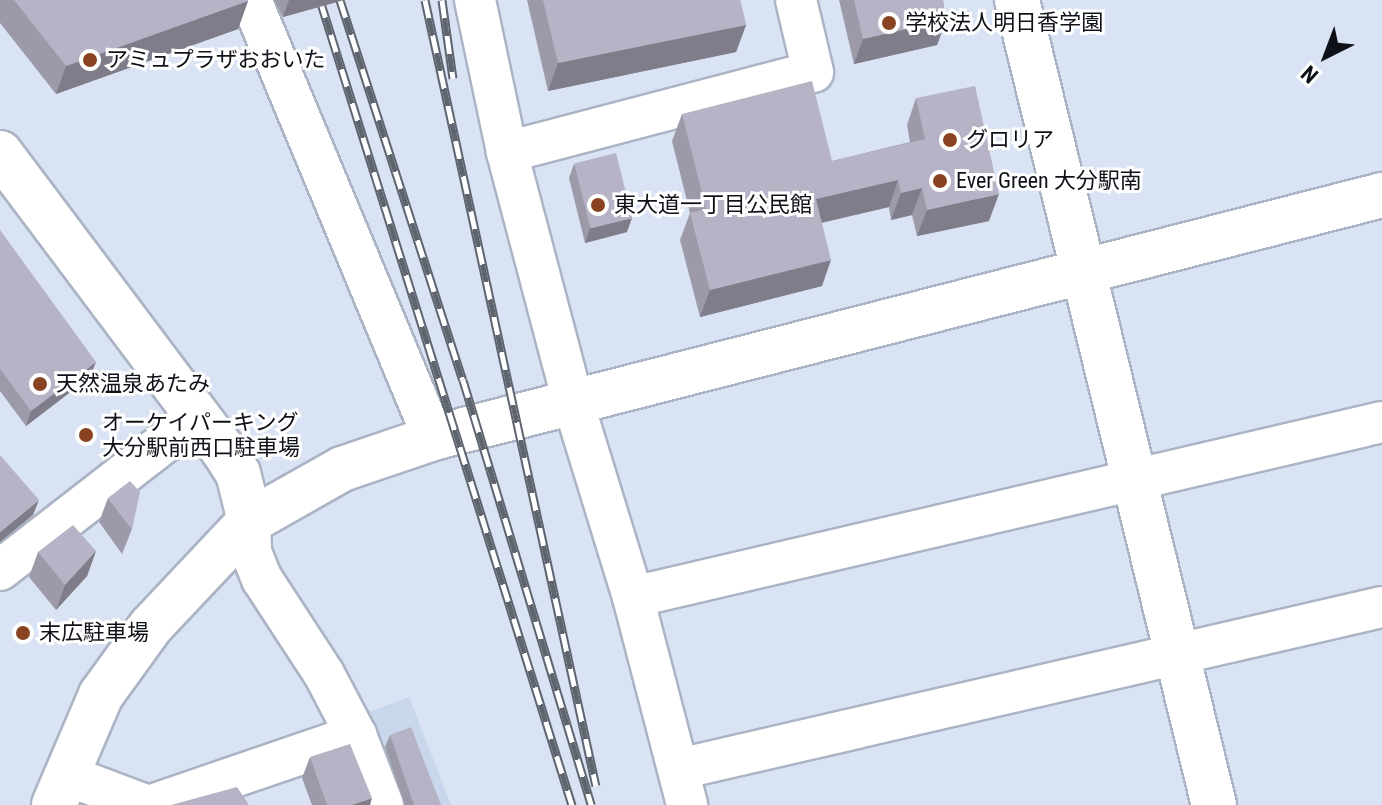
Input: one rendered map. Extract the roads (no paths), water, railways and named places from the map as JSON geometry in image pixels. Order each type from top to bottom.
[{"type":"street","points":[[251,0],[433,438]]},
{"type":"street","points":[[475,0],[507,152],[573,402],[633,597],[683,787],[1177,653],[1382,607]]},
{"type":"street","points":[[507,152],[813,72],[796,0]]},
{"type":"street","points":[[1017,0],[1214,805]]},
{"type":"street","points":[[0,153],[238,473],[250,521],[251,552],[262,579],[324,674],[356,735],[383,805]]},
{"type":"street","points":[[146,805],[60,790],[85,727],[121,662],[250,521],[342,469],[433,438],[1382,195]]},
{"type":"street","points":[[0,570],[197,417]]},
{"type":"street","points":[[633,597],[1136,482],[1382,422]]},
{"type":"street","points":[[152,805],[356,735]]},
{"type":"railway","points":[[320,0],[572,805]]},
{"type":"railway","points":[[340,0],[463,380],[591,805]]},
{"type":"railway","points":[[425,0],[596,786]]},
{"type":"railway","points":[[442,0],[453,78]]},
{"type":"place","name":"学校法人明日香学園","points":[[889,23]]},
{"type":"place","name":"アミュプラザおおいた","points":[[90,60]]},
{"type":"place","name":"グロリア","points":[[950,140]]},
{"type":"place","name":"Ever Green 大分駅南","points":[[940,181]]},
{"type":"place","name":"東大道一丁目公民館","points":[[598,205]]},
{"type":"place","name":"天然温泉あたみ","points":[[40,384]]},
{"type":"place","name":"オーケイパーキング 大分駅前西口駐車場","points":[[86,435]]},
{"type":"place","name":"末広駐車場","points":[[23,633]]}]
